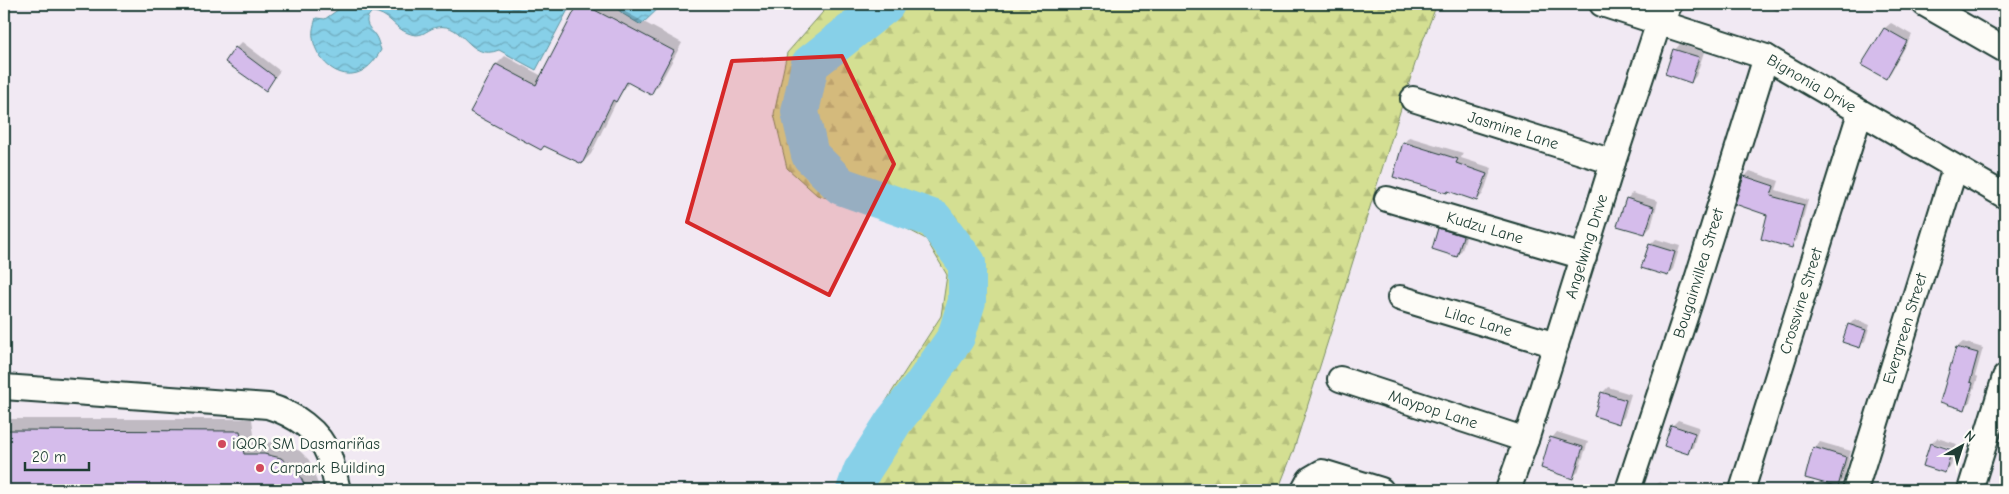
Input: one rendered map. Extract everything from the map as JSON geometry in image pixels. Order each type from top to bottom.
[{"type":"street","name":"Bignonia Drive","points":[[1602,4],[1664,13],[1766,57],[2005,196]]},
{"type":"street","points":[[1925,4],[2005,50]]},
{"type":"street","name":"Angelwing Drive","points":[[1508,490],[1526,440],[1613,162],[1664,13]]},
{"type":"street","name":"Bougainvillea Street","points":[[1628,490],[1690,302],[1766,57]]},
{"type":"street","name":"Jasmine Lane","points":[[1413,99],[1613,162]]},
{"type":"street","name":"Crossvine Street","points":[[1742,490],[1860,113]]},
{"type":"street","name":"Evergreen Street","points":[[1855,490],[1955,168]]},
{"type":"street","name":"Kudzu Lane","points":[[1387,199],[1584,257]]},
{"type":"street","name":"Lilac Lane","points":[[1400,298],[1556,345]]},
{"type":"street","points":[[1970,490],[2005,377]]},
{"type":"street","name":"Maypop Lane","points":[[1340,379],[1526,440]]},
{"type":"street","points":[[4,387],[268,406],[285,412],[301,422],[316,436],[328,456],[338,490]]},
{"type":"street","points":[[1304,490],[1310,479],[1315,474],[1322,472],[1381,490]]},
{"type":"highlighted area","points":[[842,56],[894,164],[829,295],[687,222],[732,61]]},
{"type":"green space","points":[[830,4],[1437,4],[1420,48],[1293,452],[1278,490],[840,490],[847,466],[941,316],[947,275],[926,239],[877,213],[817,195],[787,168],[774,114],[787,53]]},
{"type":"water","points":[[346,4],[566,4],[570,6],[536,70],[499,50],[480,51],[454,30],[446,27],[437,27],[421,34],[413,35],[403,31],[383,15],[372,12],[367,21],[381,50],[369,66],[357,73],[345,74],[338,72],[325,63],[314,44],[313,28],[316,18],[325,19]]},
{"type":"water","points":[[612,4],[663,4],[641,25],[623,14]]},
{"type":"building","points":[[578,4],[583,4],[610,17],[674,51],[651,95],[627,82],[616,102],[613,100],[582,164],[544,146],[541,150],[470,112],[496,64],[536,85]]},
{"type":"building","points":[[1884,28],[1907,41],[1886,79],[1861,65]]},
{"type":"building","points":[[235,47],[275,77],[266,91],[225,62]]},
{"type":"building","points":[[1673,49],[1699,57],[1691,83],[1665,74]]},
{"type":"building","points":[[1403,142],[1458,159],[1456,163],[1487,174],[1477,201],[1448,191],[1447,193],[1393,177]]},
{"type":"building","points":[[1744,176],[1774,186],[1771,196],[1804,205],[1792,248],[1761,239],[1767,215],[1735,204]]},
{"type":"building","points":[[1626,198],[1654,207],[1645,234],[1617,226]]},
{"type":"building","points":[[1438,228],[1463,236],[1457,257],[1432,249]]},
{"type":"building","points":[[1649,244],[1675,252],[1668,276],[1641,268]]},
{"type":"building","points":[[1848,324],[1866,330],[1860,348],[1842,342]]},
{"type":"building","points":[[1956,347],[1978,353],[1970,382],[1973,383],[1965,410],[1940,402]]},
{"type":"building","points":[[1601,392],[1626,400],[1619,424],[1594,416]]},
{"type":"building","points":[[1671,425],[1695,433],[1688,454],[1664,446]]},
{"type":"building","points":[[4,430],[240,431],[244,454],[264,454],[281,458],[298,472],[307,490],[4,490]]},
{"type":"building","points":[[1550,437],[1583,447],[1573,479],[1541,468]]},
{"type":"building","points":[[1930,443],[1952,450],[1945,473],[1923,466]]},
{"type":"building","points":[[1813,447],[1846,457],[1838,487],[1805,478]]},
{"type":"waterway","points":[[855,490],[862,471],[894,421],[922,386],[956,337],[967,301],[967,263],[934,219],[841,186],[810,155],[800,112],[810,64],[886,4]]},
{"type":"place","name":"iQOR SM Dasmariñas","points":[[222,444]]},
{"type":"place","name":"Carpark Building","points":[[260,468]]}]
